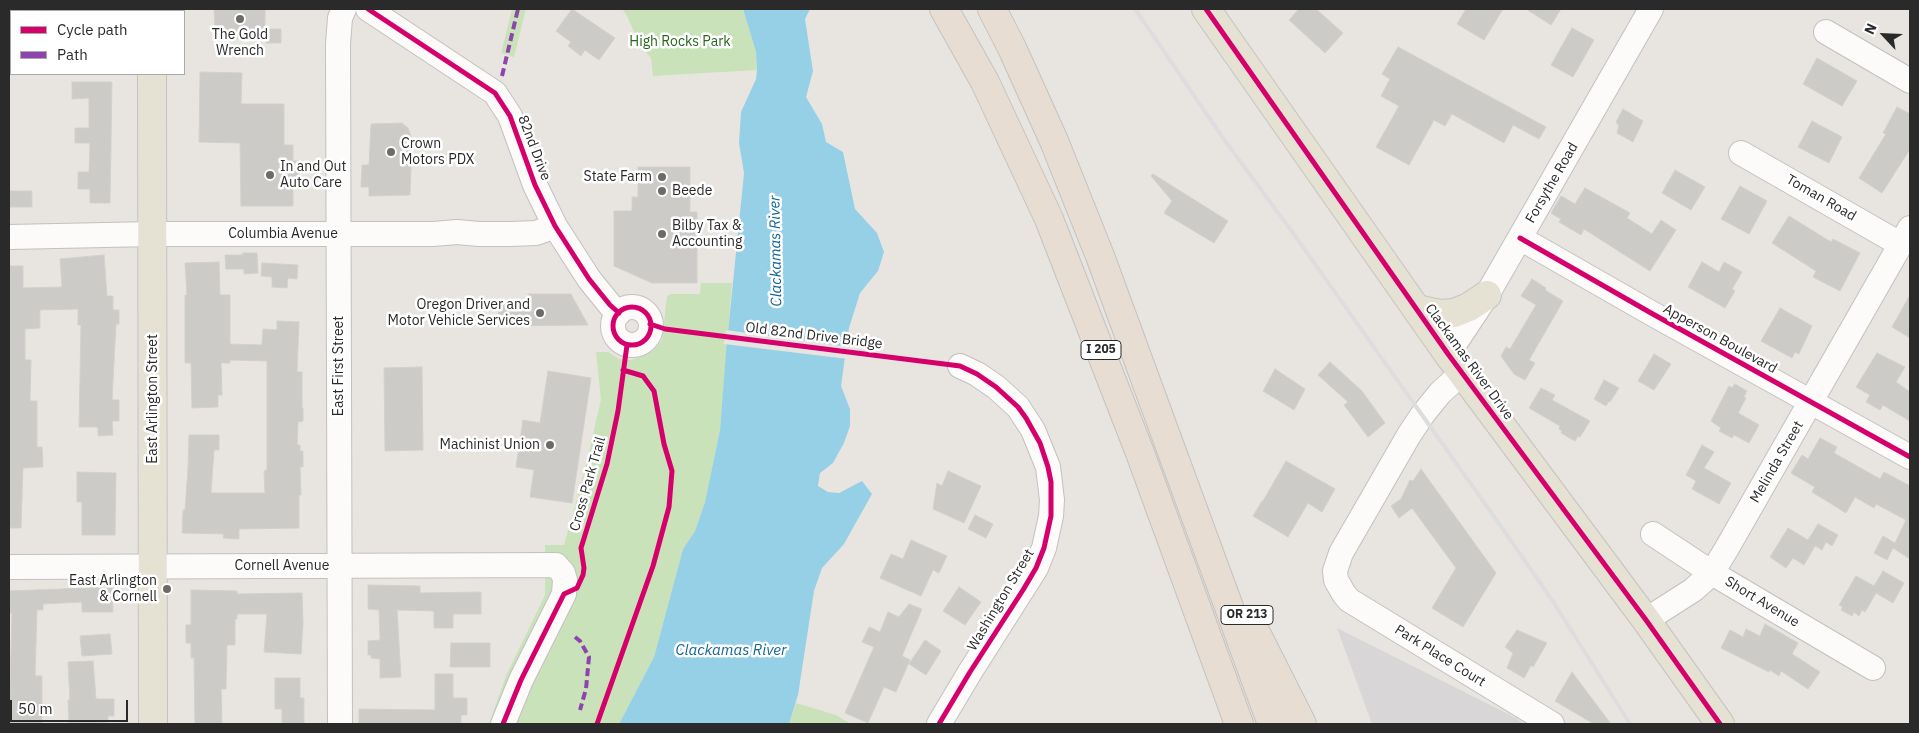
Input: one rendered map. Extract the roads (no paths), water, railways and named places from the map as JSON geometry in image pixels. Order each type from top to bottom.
[{"type":"highway","name":"I 205","points":[[944,9],[985,82],[1049,218],[1112,380],[1239,724]]},
{"type":"highway","name":"I 205","points":[[992,9],[1012,48],[1054,141],[1103,265],[1272,724]]},
{"type":"highway","name":"OR 213","points":[[1192,506],[1302,724]]},
{"type":"main road","name":"Clackamas River Drive","points":[[1206,9],[1455,363],[1646,620],[1720,724]]},
{"type":"main road","name":"East Arlington Street","points":[[152,75],[153,724]]},
{"type":"main road","points":[[1417,309],[1439,314],[1454,312],[1469,307],[1487,296]]},
{"type":"street","name":"East First Street","points":[[340,724],[338,44],[340,18],[344,9]]},
{"type":"street","name":"82nd Drive","points":[[368,9],[494,93],[510,116],[535,185],[555,226],[593,284],[618,313]]},
{"type":"street","name":"Forsythe Road","points":[[1336,580],[1335,571],[1341,553],[1409,435],[1440,393],[1487,296],[1651,9]]},
{"type":"street","points":[[1826,32],[1910,81]]},
{"type":"street","name":"Toman Road","points":[[1741,153],[1905,236]]},
{"type":"street","name":"Columbia Avenue","points":[[9,237],[152,234],[433,234],[457,232],[510,234],[536,233],[555,226]]},
{"type":"street","name":"Melinda Street","points":[[1646,620],[1693,590],[1712,573],[1905,236]]},
{"type":"street","name":"Apperson Boulevard","points":[[1520,238],[1910,457]]},
{"type":"street","name":"Washington Street","points":[[939,724],[1036,568],[1044,548],[1051,516],[1052,500],[1048,467],[1033,430],[1018,407],[996,387],[977,374],[960,366]]},
{"type":"street","name":"Short Avenue","points":[[1653,534],[1712,573],[1873,668]]},
{"type":"street","name":"Cornell Avenue","points":[[9,567],[556,565],[563,573],[565,580],[564,594],[521,680],[503,724]]},
{"type":"street","name":"Park Place Court","points":[[1336,580],[1349,600],[1552,724]]},
{"type":"water","name":"Clackamas River","points":[[743,9],[810,9],[805,19],[813,71],[806,97],[822,124],[826,142],[843,152],[855,209],[877,233],[884,252],[878,271],[860,293],[849,328],[841,386],[850,409],[850,426],[844,443],[833,463],[820,473],[818,486],[828,492],[839,493],[862,481],[872,494],[844,544],[822,568],[814,591],[798,695],[789,724],[619,724],[654,657],[683,549],[695,531],[705,502],[720,430],[744,173],[739,143],[741,112],[756,79],[757,70],[756,52]]},
{"type":"railway","points":[[1135,9],[1223,138],[1293,233],[1500,525],[1554,603],[1630,724]]},
{"type":"place","name":"The Gold Wrench","points":[[240,19]]},
{"type":"place","name":"Crown Motors PDX","points":[[391,152]]},
{"type":"place","name":"In and Out Auto Care","points":[[270,175]]},
{"type":"place","name":"State Farm","points":[[662,177]]},
{"type":"place","name":"Beede","points":[[662,191]]},
{"type":"place","name":"Bilby Tax & Accounting","points":[[662,234]]},
{"type":"place","name":"Oregon Driver and Motor Vehicle Services","points":[[540,313]]},
{"type":"place","name":"Machinist Union","points":[[550,445]]},
{"type":"place","name":"East Arlington & Cornell","points":[[167,589]]},
{"type":"park label","name":"High Rocks Park","points":[[680,42]]}]
